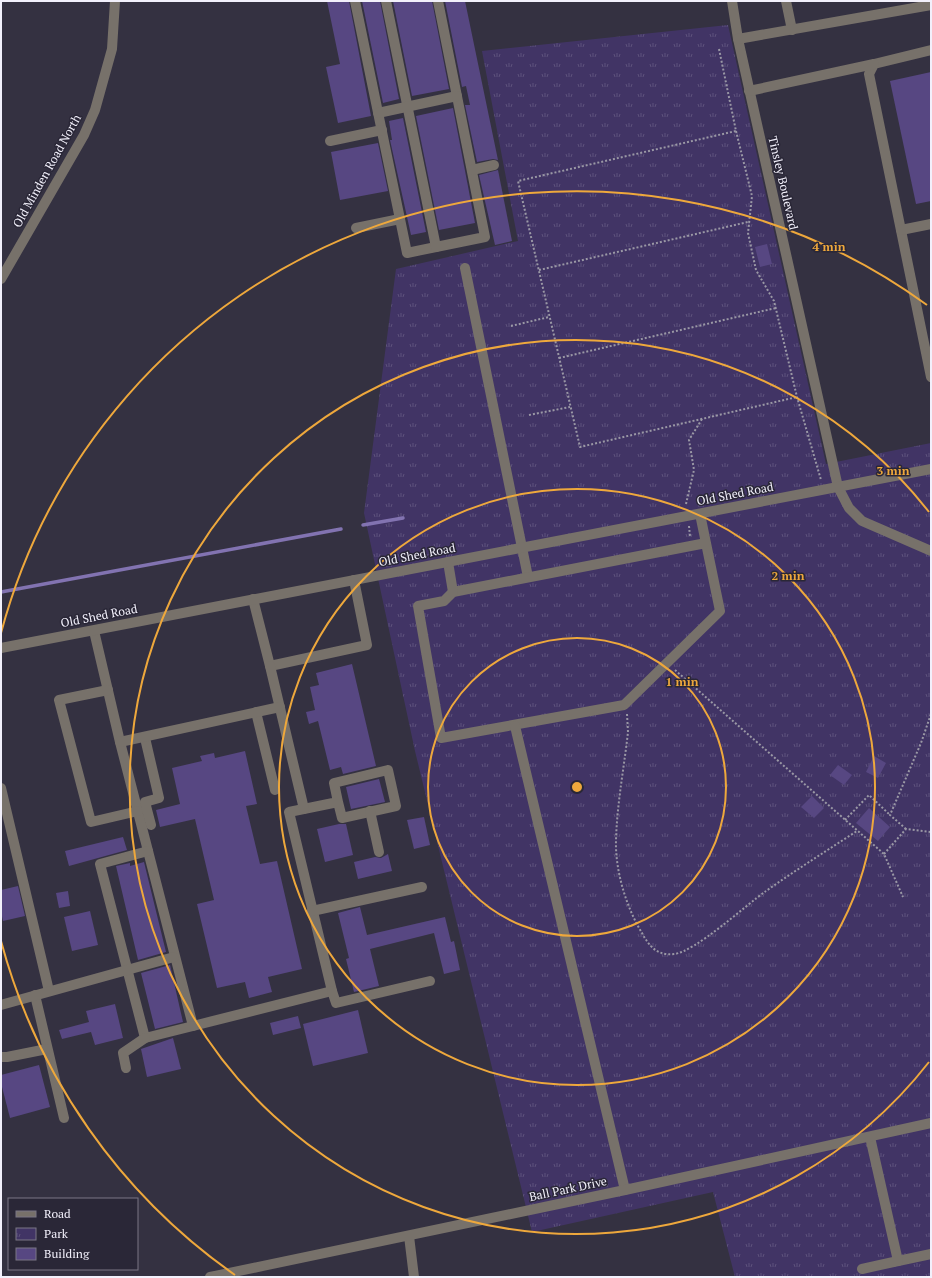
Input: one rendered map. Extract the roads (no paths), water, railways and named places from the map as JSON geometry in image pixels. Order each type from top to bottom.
[{"type":"street","name":"Old Minden Road North","points":[[1,279],[84,135],[96,110],[112,49],[115,1]]},
{"type":"street","points":[[356,1],[407,253],[485,237],[438,1]]},
{"type":"street","points":[[386,1],[436,247]]},
{"type":"street","name":"Tinsley Boulevard","points":[[732,1],[749,91],[838,487],[849,508],[862,521],[931,551]]},
{"type":"street","points":[[786,1],[792,30]]},
{"type":"street","points":[[738,39],[931,5]]},
{"type":"street","points":[[749,91],[931,50]]},
{"type":"street","points":[[874,64],[869,74],[931,377]]},
{"type":"street","points":[[378,113],[457,96]]},
{"type":"street","points":[[330,141],[382,130]]},
{"type":"street","points":[[472,170],[494,165]]},
{"type":"street","points":[[356,228],[400,219]]},
{"type":"street","points":[[901,230],[931,224]]},
{"type":"street","points":[[465,268],[528,577]]},
{"type":"street","name":"Old Shed Road","points":[[1,648],[931,470]]},
{"type":"street","points":[[700,514],[706,543],[720,611],[624,705],[515,726],[441,738],[418,606],[444,601],[453,592],[706,543]]},
{"type":"street","points":[[448,562],[453,592]]},
{"type":"street","points":[[270,666],[367,645],[354,580]]},
{"type":"street","points":[[253,599],[304,809]]},
{"type":"street","points":[[94,631],[120,742],[174,957],[193,1026]]},
{"type":"street","points":[[108,690],[59,700],[91,822],[138,811]]},
{"type":"street","points":[[120,742],[145,738],[280,707]]},
{"type":"street","points":[[256,712],[275,790]]},
{"type":"street","points":[[515,726],[625,1190]]},
{"type":"street","points":[[145,738],[159,798],[145,802],[151,825]]},
{"type":"street","points":[[388,770],[396,806],[342,818],[338,802],[334,783],[388,770]]},
{"type":"street","points":[[1,788],[49,992]]},
{"type":"street","points":[[338,802],[289,812],[312,911],[336,1003],[430,981]]},
{"type":"street","points":[[370,811],[379,852]]},
{"type":"street","points":[[145,1038],[100,864],[148,851]]},
{"type":"street","points":[[312,911],[422,887]]},
{"type":"street","points":[[1,1005],[174,957]]},
{"type":"street","points":[[126,1068],[123,1053],[145,1038],[332,991]]},
{"type":"street","points":[[35,995],[64,1118]]},
{"type":"street","points":[[1,1057],[47,1049]]},
{"type":"street","name":"Ball Park Drive","points":[[210,1277],[625,1190],[931,1123]]},
{"type":"street","points":[[870,1137],[898,1261]]},
{"type":"street","points":[[409,1236],[414,1277]]},
{"type":"street","points":[[862,1269],[931,1254]]},
{"type":"waterway","points":[[363,525],[403,518]]},
{"type":"waterway","points":[[1,592],[341,529]]}]
